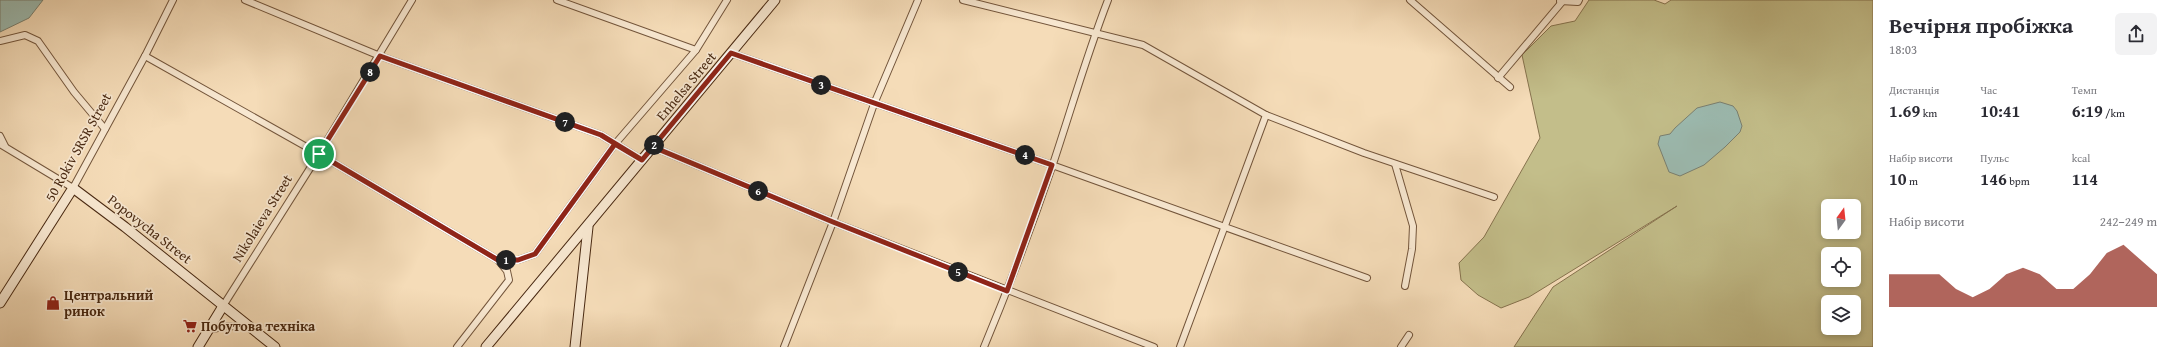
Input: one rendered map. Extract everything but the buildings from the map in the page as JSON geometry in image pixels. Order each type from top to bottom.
[{"type":"street","name":"50 Rokiv SRSR Street","points":[[0,303],[73,188],[173,0]]},
{"type":"street","points":[[245,0],[380,56],[601,135],[642,160]]},
{"type":"street","name":"Nikolaieva Street","points":[[198,347],[380,56],[412,0]]},
{"type":"street","points":[[558,0],[696,50]]},
{"type":"street","points":[[498,260],[518,260],[535,254],[615,144],[696,50],[727,0]]},
{"type":"street","name":"Enhelsa Street","points":[[486,347],[588,227],[775,0]]},
{"type":"street","points":[[784,347],[833,222],[874,104],[918,0]]},
{"type":"street","points":[[963,0],[1143,45],[1266,115],[1395,164],[1494,198]]},
{"type":"street","points":[[984,347],[1007,291],[1052,165],[1095,33],[1108,0]]},
{"type":"street","points":[[1410,0],[1510,87]]},
{"type":"street","points":[[1498,78],[1560,1],[1579,0]]},
{"type":"street","points":[[0,42],[25,35],[38,41],[74,92],[105,129]]},
{"type":"street","points":[[731,53],[1052,165],[1366,278]]},
{"type":"street","points":[[144,56],[319,154],[498,260],[507,270],[509,280],[457,347]]},
{"type":"street","points":[[1180,347],[1266,115]]},
{"type":"street","points":[[0,136],[2,145]]},
{"type":"street","name":"Popovycha Street","points":[[2,145],[73,188],[125,227],[275,347]]},
{"type":"street","points":[[653,147],[833,222],[1154,347]]},
{"type":"street","points":[[1395,164],[1413,226],[1412,249],[1405,286]]},
{"type":"street","points":[[575,347],[588,227]]},
{"type":"street","points":[[208,330],[227,326],[250,327]]},
{"type":"street","points":[[1401,347],[1409,335]]},
{"type":"shaded area","points":[[1589,0],[1654,0],[1665,4],[1671,0],[1873,0],[1873,347],[1514,347],[1553,287],[1677,206],[1529,297],[1501,308],[1478,295],[1461,280],[1459,263],[1484,237],[1540,138],[1522,55],[1551,26],[1575,21]]},
{"type":"water","points":[[0,0],[43,0],[29,18],[0,32]]},
{"type":"water","points":[[1720,102],[1733,106],[1737,111],[1742,126],[1740,132],[1704,165],[1680,176],[1669,172],[1658,144],[1660,136],[1670,134],[1697,108]]},
{"type":"place","name":"Центральний ринок","points":[[53,303]]},
{"type":"place","name":"Побутова техніка","points":[[190,326]]},
{"type":"route","points":[[319,154],[380,56],[601,135],[642,160],[653,147],[833,222],[1007,291],[1052,165],[731,53],[642,160],[615,144],[535,254],[518,260],[498,260],[319,154]]}]
